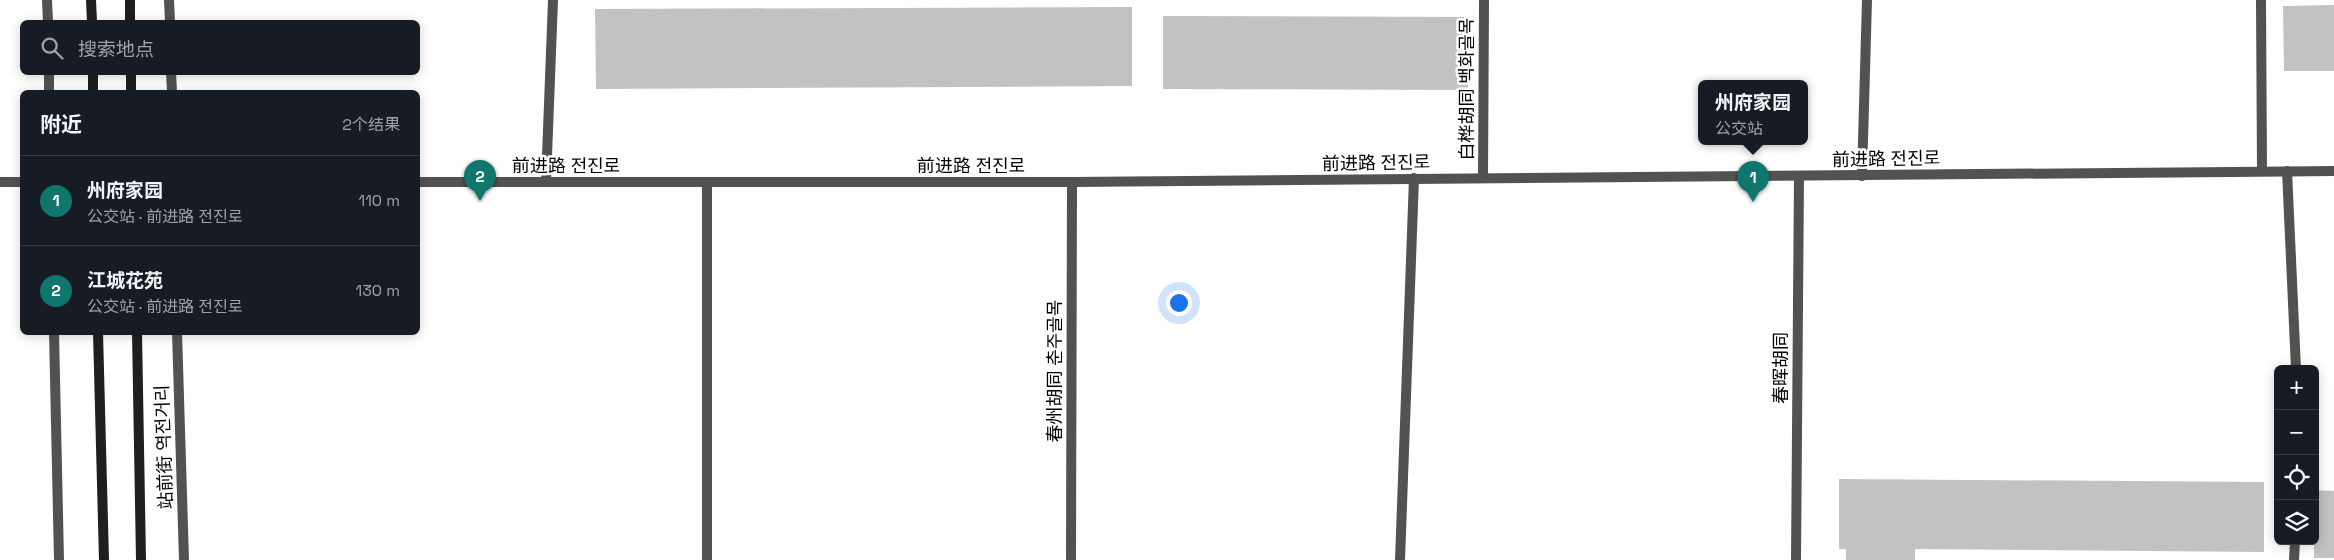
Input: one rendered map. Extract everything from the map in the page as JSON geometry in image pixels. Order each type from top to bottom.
[{"type":"main road","points":[[91,0],[92,20]]},
{"type":"main road","points":[[130,0],[130,20]]},
{"type":"main road","points":[[93,75],[93,90]]},
{"type":"main road","points":[[131,75],[131,90]]},
{"type":"main road","points":[[98,335],[104,560]]},
{"type":"main road","name":"站前街 역전거리","points":[[137,335],[141,560]]},
{"type":"street","points":[[47,0],[48,20]]},
{"type":"street","points":[[169,0],[170,20]]},
{"type":"street","points":[[546,182],[553,0]]},
{"type":"street","name":"白桦胡同 백화골목","points":[[1483,178],[1484,0]]},
{"type":"street","points":[[1862,176],[1867,0]]},
{"type":"street","points":[[2261,0],[2262,170]]},
{"type":"street","points":[[49,75],[49,90]]},
{"type":"street","points":[[171,75],[172,90]]},
{"type":"street","name":"前进路 전진로","points":[[420,182],[1072,182],[1862,176],[2262,170],[2334,171]]},
{"type":"street","points":[[2287,171],[2296,365]]},
{"type":"street","name":"春晖胡同","points":[[1796,560],[1799,176]]},
{"type":"street","points":[[1400,560],[1414,178]]},
{"type":"street","points":[[0,182],[20,182]]},
{"type":"street","points":[[707,182],[707,560]]},
{"type":"street","name":"春州胡同 춘주골목","points":[[1071,560],[1072,182]]},
{"type":"street","points":[[54,335],[59,560]]},
{"type":"street","name":"站前街 역전거리","points":[[177,335],[184,560]]},
{"type":"street","points":[[2294,545],[2294,560]]},
{"type":"building","points":[[2334,5],[2334,71],[2284,71],[2283,6]]},
{"type":"building","points":[[1132,7],[1132,86],[596,89],[595,9]]},
{"type":"building","points":[[1163,16],[1469,17],[1468,90],[1163,89]]},
{"type":"building","points":[[1839,479],[2264,482],[2264,552],[1915,549],[1915,560],[1846,560],[1846,549],[1839,549]]},
{"type":"building","points":[[2319,490],[2334,491],[2334,558],[2314,558],[2314,545],[2319,545]]},
{"type":"place","name":"江城花苑","points":[[480,201]]},
{"type":"place","name":"州府家园","points":[[1753,202]]}]
